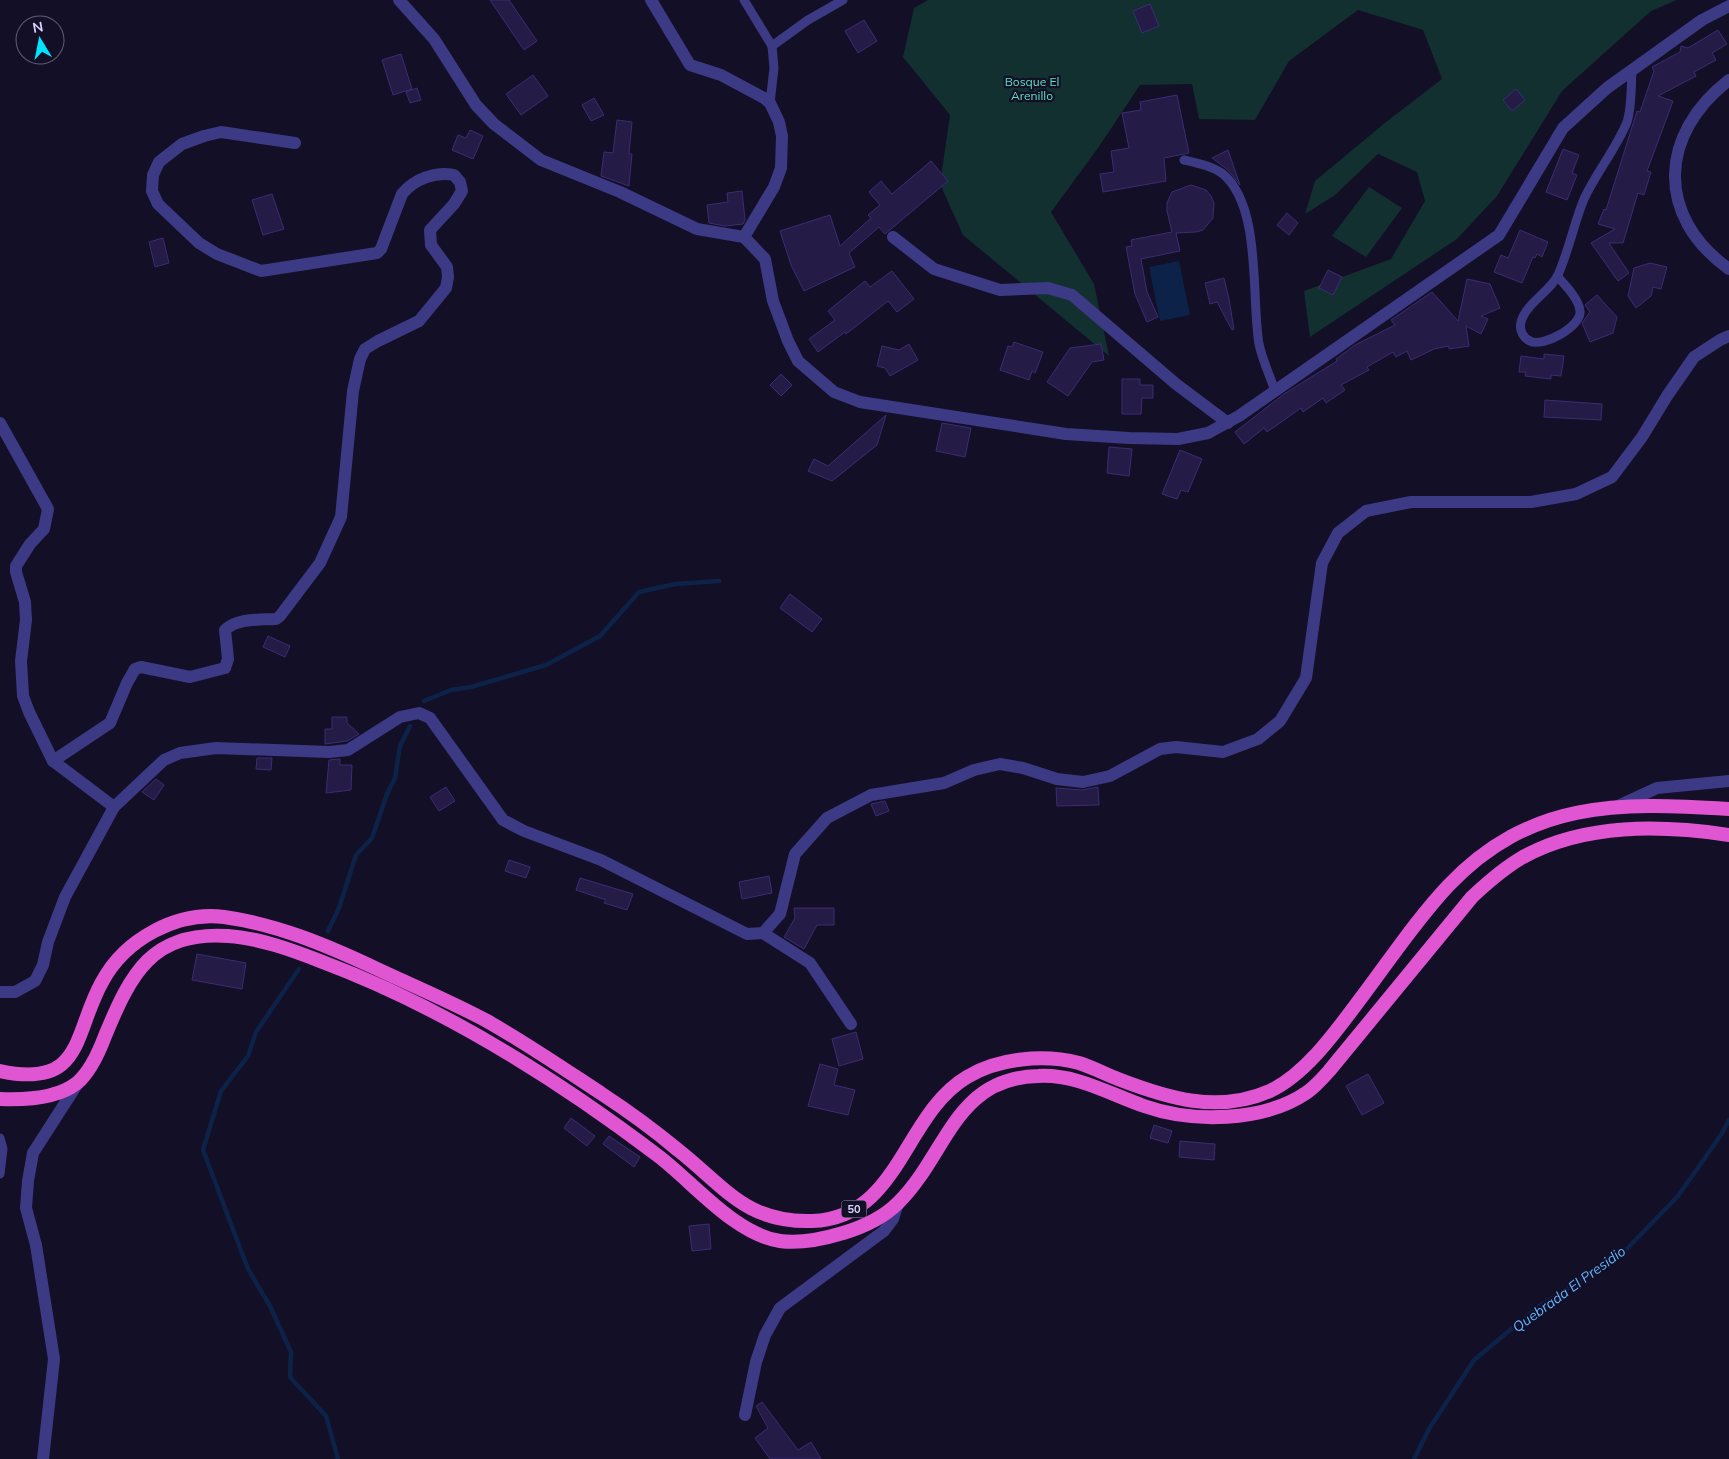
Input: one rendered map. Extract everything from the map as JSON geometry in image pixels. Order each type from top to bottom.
[{"type":"highway","name":"50","points":[[0,1071],[32,1075],[55,1069],[73,1054],[100,984],[113,965],[127,950],[152,932],[184,919],[221,917],[272,928],[339,950],[442,998],[492,1024],[605,1096],[678,1150],[741,1204],[765,1216],[783,1220],[822,1221],[850,1212],[874,1197],[890,1176],[930,1112],[966,1077],[990,1067],[1022,1060],[1054,1059],[1081,1063],[1157,1094],[1192,1103],[1240,1100],[1268,1092],[1291,1078],[1334,1035],[1446,888],[1476,860],[1510,835],[1540,822],[1577,813],[1617,807],[1652,805],[1729,809]]},
{"type":"highway","name":"50","points":[[78,1083],[96,1057],[118,1008],[147,959],[168,944],[195,936],[232,936],[280,947],[340,968],[381,985],[452,1022],[516,1058],[604,1116],[663,1159],[702,1195],[732,1218],[777,1241],[826,1238],[856,1229],[875,1220],[898,1203],[929,1162],[966,1106],[981,1093],[1019,1078],[1050,1076],[1070,1078],[1150,1109],[1190,1115],[1229,1117],[1262,1112],[1289,1102],[1308,1092],[1330,1071],[1472,897],[1496,875],[1523,857],[1561,840],[1618,830],[1677,830],[1729,835]]},
{"type":"highway","points":[[0,1099],[15,1100],[58,1093],[78,1083]]},
{"type":"street","points":[[399,0],[434,38],[476,105],[494,124],[541,160],[620,192],[697,229],[744,237],[765,259],[773,301],[788,341],[798,361],[834,392],[860,402],[1066,434],[1129,438],[1178,438],[1208,433],[1228,423],[1499,235],[1508,223],[1522,193],[1563,128],[1606,88],[1702,20],[1729,6]]},
{"type":"street","points":[[651,0],[690,65],[721,75],[764,98],[770,103],[780,122],[782,136],[781,168],[774,187],[744,237]]},
{"type":"street","points":[[1729,80],[1708,96],[1688,123],[1679,147],[1673,174],[1680,207],[1694,234],[1729,269]]},
{"type":"street","points":[[53,761],[110,723],[135,669],[141,667],[190,678],[224,668],[228,659],[224,630],[230,624],[276,619],[280,616],[320,563],[341,517],[354,391],[360,359],[365,350],[378,340],[419,321],[446,288],[447,267],[430,245],[429,238],[430,230],[454,204],[462,191],[460,182],[454,175],[436,173],[408,187],[402,194],[381,249],[377,253],[261,271],[217,254],[199,243],[158,204],[152,191],[153,175],[159,162],[182,144],[204,136],[221,132],[295,143]]},
{"type":"street","points":[[893,237],[934,269],[1000,290],[1048,288],[1072,295],[1176,384],[1228,423]]},
{"type":"street","points":[[763,933],[780,914],[795,854],[828,818],[871,795],[944,783],[974,770],[1000,764],[1037,772],[1057,779],[1083,782],[1110,776],[1160,749],[1176,747],[1223,752],[1258,739],[1280,721],[1306,678],[1322,562],[1338,533],[1366,511],[1411,502],[1461,500],[1531,502],[1576,494],[1612,477],[1642,438],[1667,396],[1694,358],[1729,336]]},
{"type":"street","points":[[0,423],[48,509],[44,529],[18,559],[16,572],[24,602],[26,620],[21,661],[23,696],[53,761],[114,807]]},
{"type":"street","points":[[0,992],[15,992],[35,981],[43,965],[48,942],[64,897],[114,807],[164,760],[180,753],[216,748],[329,752],[348,750],[400,717],[419,713],[430,718],[503,820],[524,831],[600,860],[747,934],[763,933],[810,963],[852,1024]]},
{"type":"street","points":[[1617,807],[1657,788],[1729,781]]},
{"type":"street","points":[[43,1459],[54,1359],[36,1245],[26,1208],[28,1181],[33,1153],[78,1083]]},
{"type":"street","points":[[745,1415],[756,1362],[765,1335],[780,1308],[884,1231],[893,1219],[898,1203]]},
{"type":"lane","points":[[744,0],[772,46],[774,68],[770,103]]},
{"type":"lane","points":[[772,46],[808,20],[843,0]]},
{"type":"lane","points":[[1557,276],[1578,305],[1579,318],[1563,333],[1546,341],[1534,343],[1522,334],[1520,324],[1524,314],[1557,276],[1585,198],[1627,121],[1632,69]]},
{"type":"lane","points":[[1184,160],[1204,165],[1223,174],[1239,198],[1253,250],[1259,344],[1275,391]]},
{"type":"lane","points":[[0,1138],[2,1156],[0,1174]]},
{"type":"green space","name":"Bosque El Arenillo","points":[[928,0],[1677,0],[1651,11],[1562,91],[1497,196],[1457,239],[1310,337],[1304,291],[1391,259],[1425,201],[1417,172],[1378,154],[1335,195],[1305,214],[1315,181],[1386,122],[1442,79],[1423,30],[1358,10],[1289,61],[1255,120],[1199,119],[1192,84],[1140,85],[1098,148],[1051,212],[1094,284],[1109,356],[963,235],[940,184],[950,115],[903,57],[914,8]]},
{"type":"green space","points":[[1369,187],[1402,208],[1366,257],[1332,236]]},
{"type":"water","points":[[1179,261],[1190,315],[1160,321],[1149,267]]},
{"type":"building","points":[[490,0],[509,0],[537,41],[524,50]]},
{"type":"building","points":[[1150,4],[1159,26],[1142,33],[1133,11]]},
{"type":"building","points":[[864,20],[877,41],[858,53],[845,31]]},
{"type":"building","points":[[1718,30],[1727,44],[1712,53],[1716,60],[1694,72],[1696,76],[1658,96],[1673,101],[1647,171],[1651,172],[1644,195],[1638,193],[1623,243],[1609,243],[1629,273],[1618,281],[1591,243],[1615,229],[1598,224],[1604,209],[1606,210],[1637,111],[1640,112],[1654,71],[1652,67],[1680,52],[1681,46],[1688,48]]},
{"type":"building","points":[[401,54],[412,89],[393,95],[382,60]]},
{"type":"building","points":[[533,75],[548,96],[521,115],[506,94]]},
{"type":"building","points":[[417,88],[421,100],[410,103],[406,92]]},
{"type":"building","points":[[1516,89],[1525,100],[1512,111],[1503,100]]},
{"type":"building","points":[[1177,95],[1189,153],[1164,158],[1166,181],[1103,192],[1100,174],[1114,172],[1111,151],[1129,148],[1122,113],[1141,110],[1140,102]]},
{"type":"building","points":[[594,98],[604,115],[591,121],[582,105]]},
{"type":"building","points":[[617,120],[632,122],[629,186],[601,176],[604,152],[613,153]]},
{"type":"building","points":[[470,130],[483,136],[473,159],[452,150],[458,135],[466,138]]},
{"type":"building","points":[[1563,149],[1579,155],[1572,173],[1577,175],[1567,200],[1546,192]]},
{"type":"building","points":[[1228,150],[1240,185],[1228,170],[1212,158]]},
{"type":"building","points":[[931,161],[948,181],[885,234],[879,227],[849,253],[855,267],[804,291],[791,265],[780,231],[830,215],[840,246],[871,218],[868,215],[880,205],[869,192],[881,181],[892,194]]},
{"type":"building","points":[[1191,185],[1206,190],[1211,196],[1214,203],[1213,218],[1203,230],[1176,233],[1180,251],[1141,259],[1147,292],[1158,317],[1147,322],[1135,294],[1126,247],[1132,246],[1131,240],[1172,232],[1167,203],[1172,192]]},
{"type":"building","points":[[742,191],[745,220],[743,224],[725,226],[709,223],[707,205],[728,202],[727,193]]},
{"type":"building","points":[[272,194],[284,229],[263,235],[252,200]]},
{"type":"building","points":[[1287,213],[1298,223],[1289,235],[1277,225]]},
{"type":"building","points":[[1520,230],[1548,242],[1542,257],[1537,254],[1535,258],[1533,257],[1522,283],[1494,272],[1501,255],[1508,258]]},
{"type":"building","points":[[163,238],[169,263],[155,267],[149,242]]},
{"type":"building","points":[[1650,263],[1667,267],[1661,289],[1653,287],[1651,296],[1636,308],[1628,296],[1634,268]]},
{"type":"building","points":[[1328,270],[1342,277],[1333,295],[1319,288]]},
{"type":"building","points":[[892,271],[914,299],[897,312],[888,301],[846,334],[845,332],[818,352],[809,339],[835,320],[828,311],[865,281],[870,287]]},
{"type":"building","points":[[1224,278],[1234,329],[1232,330],[1217,302],[1210,304],[1205,283]]},
{"type":"building","points":[[1467,279],[1490,284],[1500,308],[1481,316],[1488,319],[1481,334],[1466,326],[1469,346],[1449,349],[1449,346],[1434,349],[1411,360],[1407,351],[1396,357],[1393,352],[1367,367],[1369,370],[1341,385],[1345,390],[1326,403],[1323,398],[1303,412],[1301,408],[1267,432],[1264,428],[1244,444],[1235,432],[1284,394],[1337,361],[1336,359],[1355,345],[1395,325],[1391,320],[1432,292],[1458,321]]},
{"type":"building","points":[[1597,295],[1617,317],[1613,333],[1590,342],[1582,323],[1590,312],[1585,305]]},
{"type":"building","points":[[1014,342],[1043,352],[1035,373],[1032,371],[1029,380],[1000,370],[1008,346],[1012,347]]},
{"type":"building","points":[[909,344],[918,360],[890,376],[885,368],[877,366],[882,346],[899,350]]},
{"type":"building","points":[[1101,344],[1104,360],[1092,362],[1068,396],[1047,382],[1070,348]]},
{"type":"building","points":[[1544,354],[1564,356],[1561,376],[1551,375],[1551,379],[1525,376],[1526,372],[1519,372],[1521,356],[1544,359]]},
{"type":"building","points":[[781,374],[792,385],[781,396],[770,385]]},
{"type":"building","points":[[1122,379],[1140,379],[1140,385],[1153,385],[1153,398],[1142,398],[1141,414],[1122,414]]},
{"type":"building","points":[[1545,400],[1602,404],[1601,420],[1544,417]]},
{"type":"building","points":[[886,415],[877,445],[832,481],[808,471],[814,459],[828,466]]},
{"type":"building","points":[[942,423],[971,428],[965,457],[936,451]]},
{"type":"building","points":[[1109,447],[1132,449],[1129,476],[1107,473]]},
{"type":"building","points":[[1180,450],[1202,459],[1188,492],[1181,490],[1177,499],[1162,494]]},
{"type":"building","points":[[790,594],[822,619],[812,632],[780,608]]},
{"type":"building","points":[[268,636],[290,646],[285,657],[263,647]]},
{"type":"building","points":[[332,717],[347,717],[347,723],[359,734],[347,741],[325,744],[325,729],[332,729]]},
{"type":"building","points":[[257,758],[272,758],[271,770],[256,769]]},
{"type":"building","points":[[340,759],[340,765],[352,765],[351,790],[326,793],[329,760]]},
{"type":"building","points":[[156,779],[164,785],[154,800],[142,792]]},
{"type":"building","points":[[446,787],[455,801],[439,811],[430,797]]},
{"type":"building","points":[[1098,787],[1099,805],[1057,806],[1056,788],[1082,790]]},
{"type":"building","points":[[885,801],[889,811],[876,816],[871,804]]},
{"type":"building","points":[[509,860],[530,867],[526,878],[505,871]]},
{"type":"building","points":[[769,876],[772,893],[742,899],[739,882]]},
{"type":"building","points":[[580,878],[633,894],[627,910],[604,903],[606,900],[576,890]]},
{"type":"building","points":[[794,908],[834,908],[834,925],[817,925],[804,949],[784,937],[795,918]]},
{"type":"building","points":[[197,954],[246,963],[242,989],[192,980]]},
{"type":"building","points":[[856,1032],[863,1059],[839,1066],[832,1039]]},
{"type":"building","points":[[820,1064],[838,1069],[834,1085],[855,1090],[848,1115],[808,1106]]},
{"type":"building","points":[[1368,1074],[1384,1103],[1362,1115],[1346,1086]]},
{"type":"building","points":[[571,1118],[595,1136],[587,1146],[564,1128]]},
{"type":"building","points":[[1154,1125],[1172,1131],[1168,1143],[1150,1138]]},
{"type":"building","points":[[609,1136],[640,1157],[634,1167],[603,1144]]},
{"type":"building","points":[[1180,1141],[1215,1144],[1214,1160],[1179,1157]]},
{"type":"building","points":[[709,1224],[711,1249],[692,1251],[689,1226]]},
{"type":"building","points":[[762,1402],[798,1450],[811,1442],[821,1459],[770,1459],[755,1438],[768,1428],[756,1406]]},
{"type":"waterway","points":[[424,701],[451,690],[471,687],[546,665],[600,636],[639,592],[675,584],[719,581]]},
{"type":"waterway","points":[[328,931],[339,908],[356,855],[372,838],[387,794],[395,778],[400,746],[410,726]]},
{"type":"waterway","points":[[299,969],[256,1032],[248,1056],[221,1091],[203,1150],[248,1269],[270,1306],[291,1352],[290,1377],[326,1416],[338,1459]]},
{"type":"waterway","name":"Quebrada El Presidio","points":[[1414,1459],[1429,1429],[1474,1360],[1538,1307],[1620,1256],[1678,1196],[1721,1135],[1729,1120]]}]
